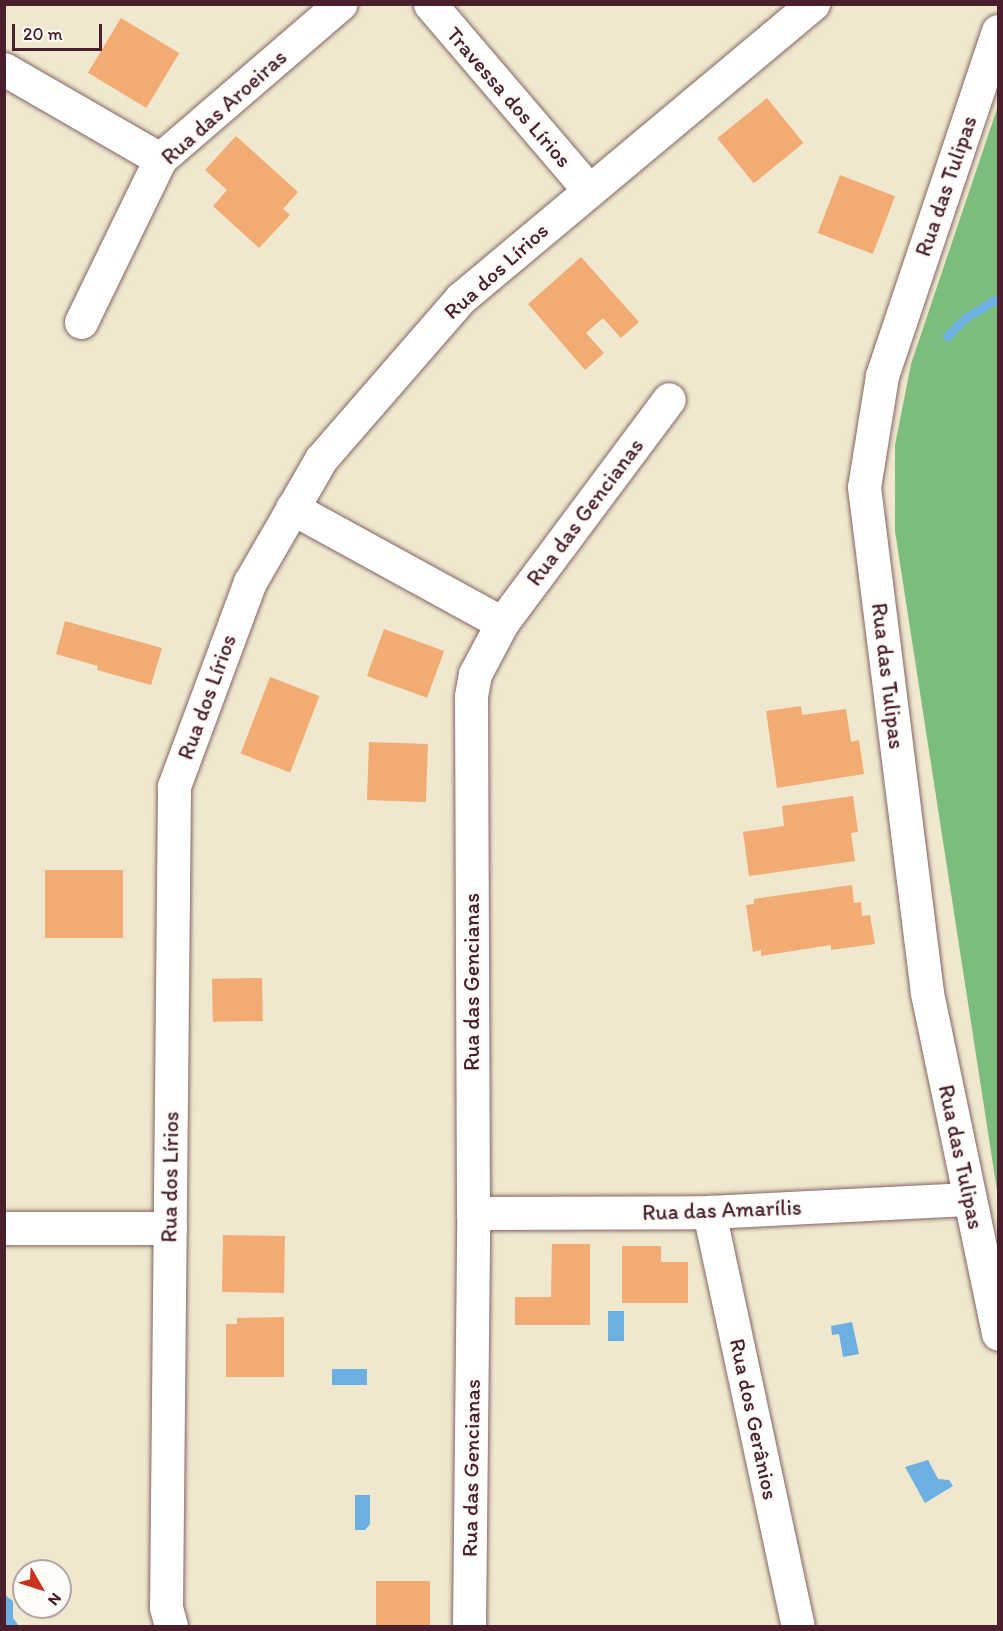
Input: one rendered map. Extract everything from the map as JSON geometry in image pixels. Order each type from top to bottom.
[{"type":"street","name":"Rua das Aroeiras","points":[[81,322],[160,159],[340,4]]},
{"type":"street","name":"Travessa dos Lírios","points":[[430,4],[589,190]]},
{"type":"street","name":"Rua dos Lírios","points":[[171,1626],[166,1607],[174,786],[250,582],[321,459],[461,298],[813,4]]},
{"type":"street","name":"Rua das Tulipas","points":[[999,31],[882,376],[864,487],[927,993],[999,1334]]},
{"type":"street","points":[[4,69],[160,159]]},
{"type":"street","name":"Rua das Gencianas","points":[[469,1626],[473,1213],[471,696],[475,674],[502,623],[669,399]]},
{"type":"street","points":[[292,508],[502,623]]},
{"type":"street","name":"Rua das Amarílis","points":[[473,1213],[709,1212],[970,1199]]},
{"type":"street","name":"Rua dos Gerânios","points":[[709,1212],[798,1626]]},
{"type":"street","points":[[4,1228],[170,1228]]},
{"type":"green space","points":[[998,106],[998,1197],[895,531],[895,445],[911,364]]},
{"type":"water","points":[[608,1311],[624,1311],[624,1341],[608,1341]]},
{"type":"water","points":[[852,1322],[859,1354],[843,1357],[839,1334],[832,1335],[831,1326]]},
{"type":"water","points":[[332,1369],[367,1369],[367,1385],[332,1385]]},
{"type":"water","points":[[928,1460],[938,1479],[949,1480],[953,1486],[925,1503],[905,1467]]},
{"type":"water","points":[[355,1495],[370,1495],[370,1524],[365,1530],[355,1530]]},
{"type":"water","points":[[5,1595],[12,1600],[12,1619],[19,1626],[5,1626]]},
{"type":"building","points":[[121,18],[179,53],[146,108],[88,73]]},
{"type":"building","points":[[767,98],[804,143],[754,183],[717,138]]},
{"type":"building","points":[[236,136],[298,192],[283,209],[290,215],[259,248],[213,206],[227,190],[205,170]]},
{"type":"building","points":[[840,175],[895,196],[873,254],[818,233]]},
{"type":"building","points":[[581,257],[639,322],[621,338],[603,318],[586,333],[604,353],[585,370],[528,304]]},
{"type":"building","points":[[65,621],[162,648],[151,685],[97,670],[98,666],[56,654]]},
{"type":"building","points":[[384,629],[444,651],[427,698],[367,676]]},
{"type":"building","points":[[270,677],[319,696],[290,773],[241,754]]},
{"type":"building","points":[[801,706],[802,715],[846,709],[851,742],[859,740],[864,774],[777,788],[766,711]]},
{"type":"building","points":[[369,742],[428,744],[426,802],[367,800]]},
{"type":"building","points":[[853,796],[858,832],[851,833],[855,861],[749,876],[743,832],[784,826],[782,806]]},
{"type":"building","points":[[45,870],[123,870],[123,938],[45,938]]},
{"type":"building","points":[[852,885],[854,903],[861,902],[862,916],[870,915],[875,944],[831,950],[831,945],[761,956],[761,950],[753,952],[746,905],[754,904],[754,899]]},
{"type":"building","points":[[262,978],[263,1021],[213,1022],[212,979]]},
{"type":"building","points":[[223,1235],[285,1236],[284,1293],[222,1292]]},
{"type":"building","points":[[552,1244],[590,1244],[590,1325],[515,1325],[515,1297],[551,1297]]},
{"type":"building","points":[[622,1246],[661,1246],[661,1262],[688,1262],[688,1303],[622,1303]]},
{"type":"building","points":[[284,1317],[284,1377],[226,1377],[226,1324],[237,1324],[237,1318]]},
{"type":"building","points":[[376,1581],[430,1581],[430,1626],[376,1626]]},
{"type":"waterway","points":[[947,336],[965,318],[998,298]]}]
